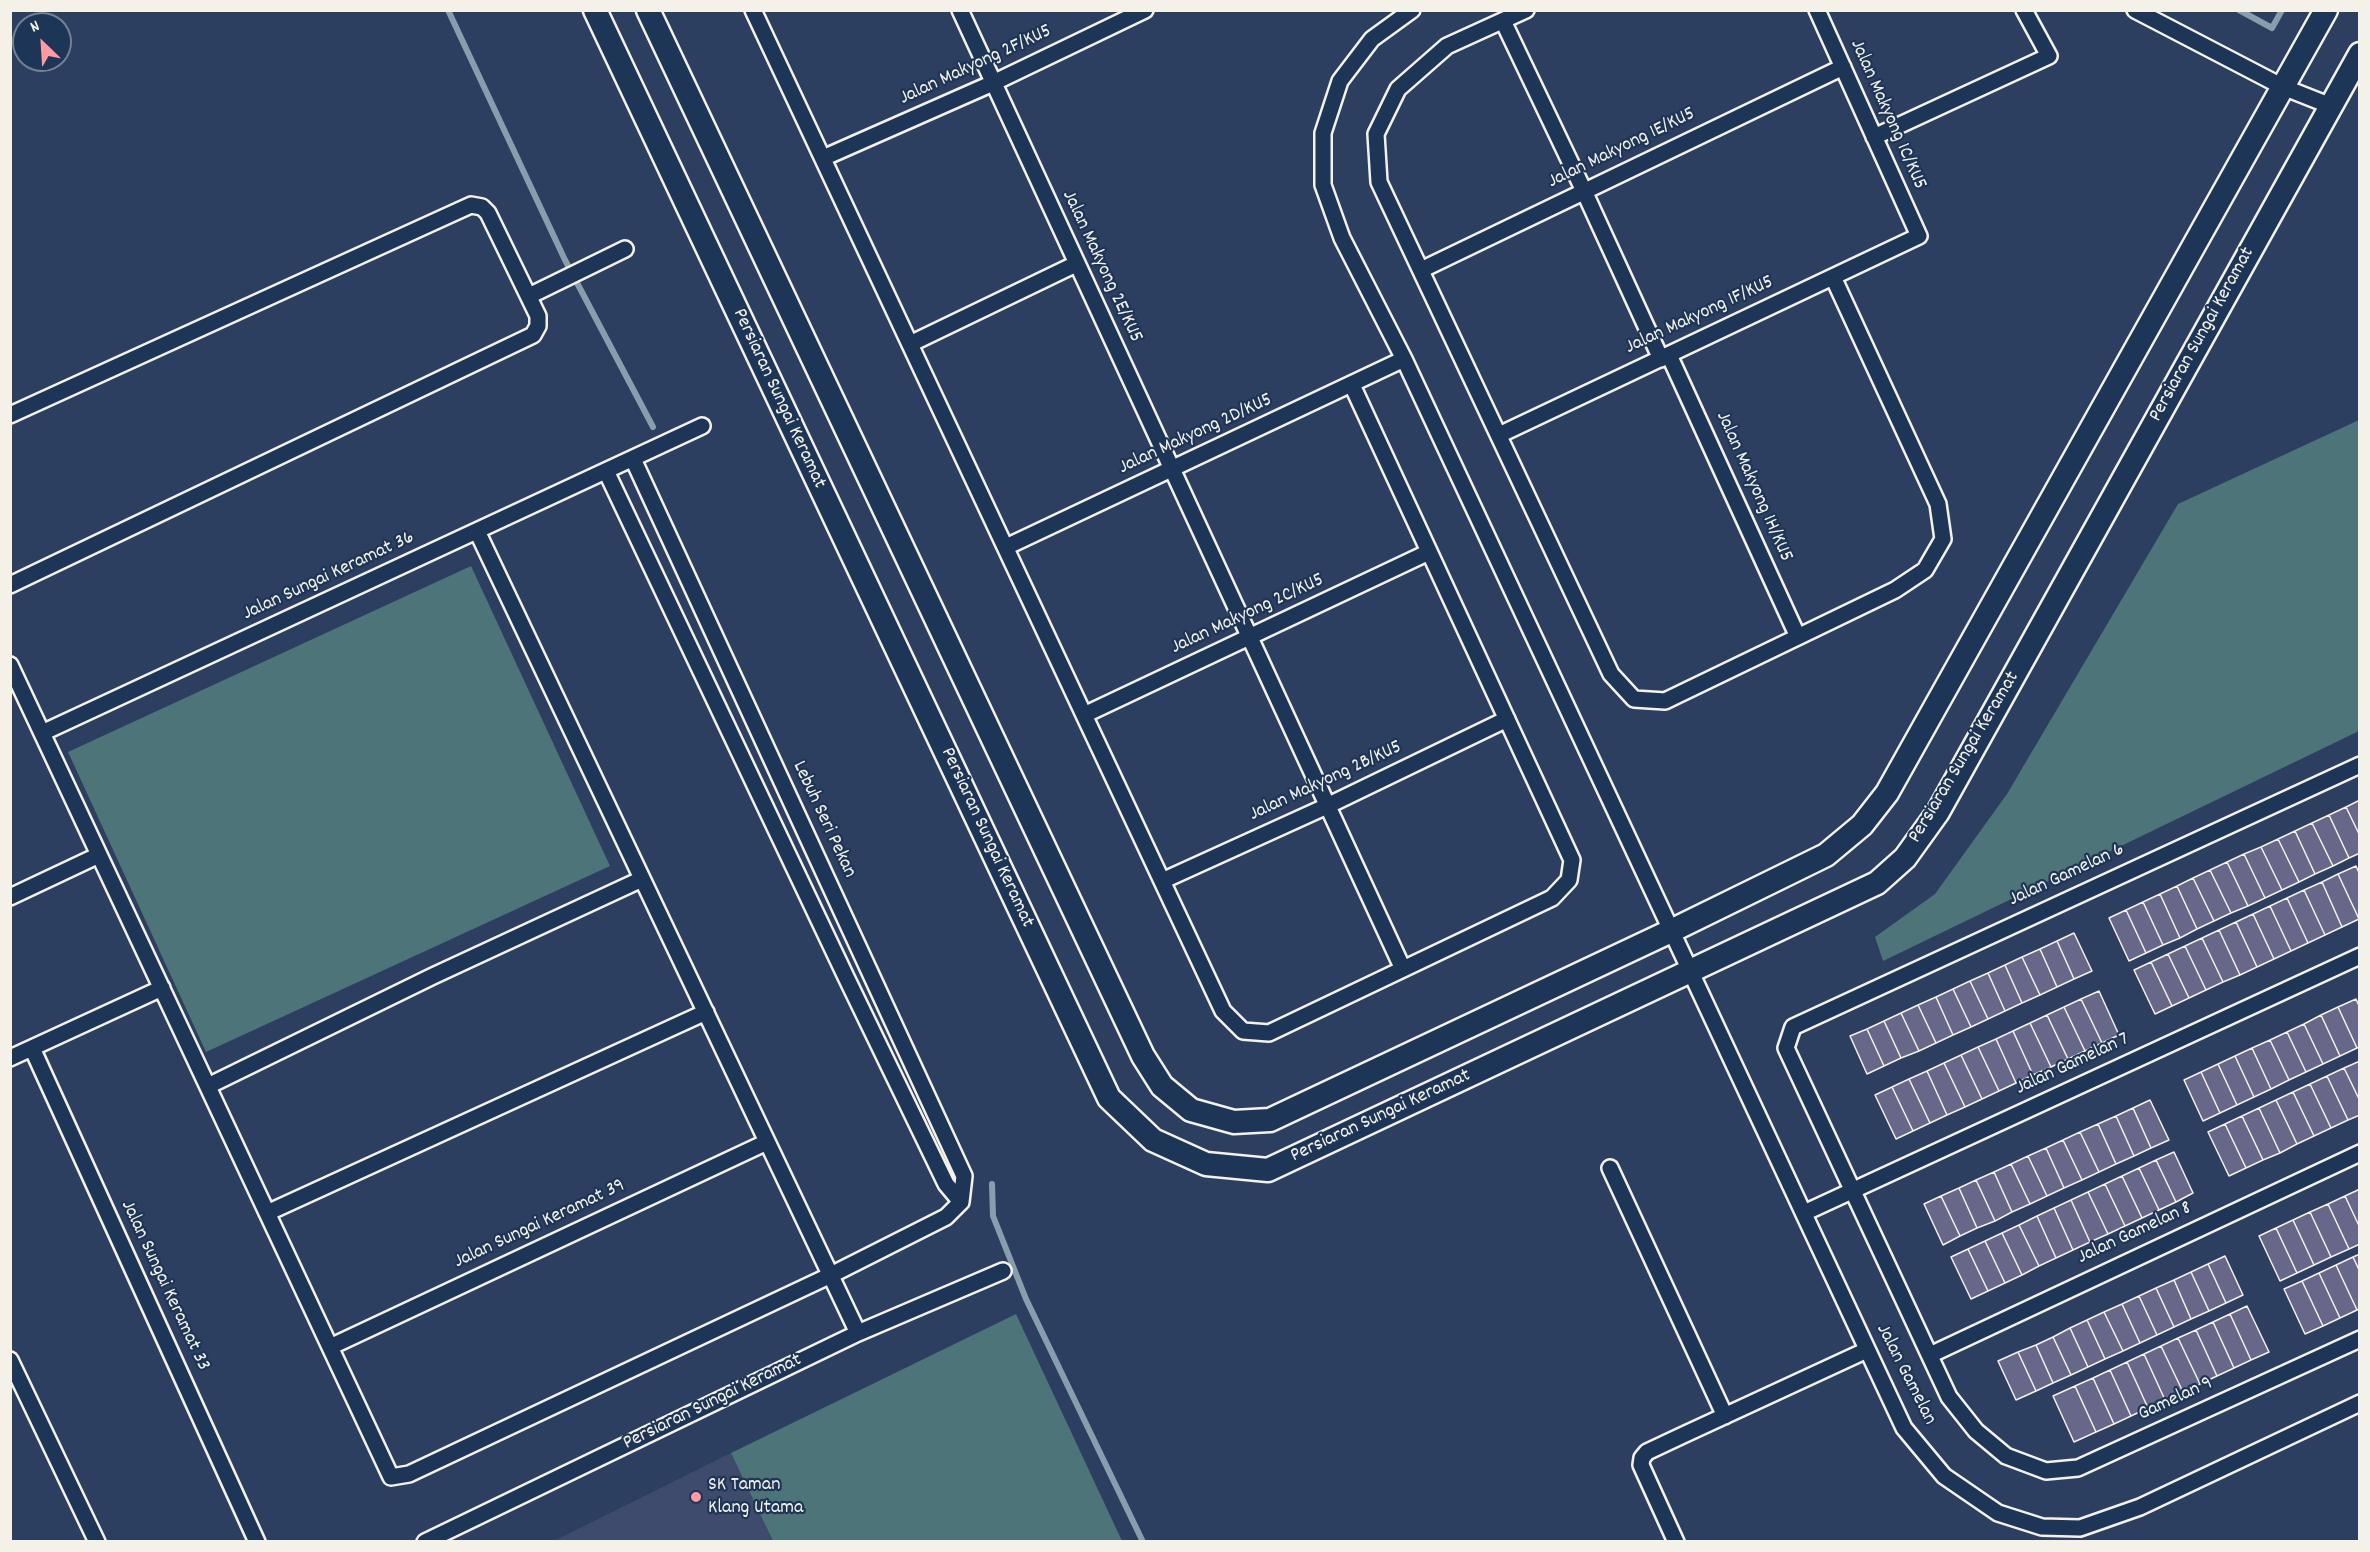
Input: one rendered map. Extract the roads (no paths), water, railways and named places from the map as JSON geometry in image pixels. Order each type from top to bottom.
[{"type":"street","name":"Persiaran Sungai Keramat","points":[[595,10],[1108,1098],[1153,1140],[1206,1164],[1268,1170],[1877,883],[1905,858],[1938,812],[2360,54]]},
{"type":"street","points":[[648,10],[1143,1056],[1162,1086],[1191,1110],[1234,1122],[1270,1120],[1673,930],[1826,855],[1862,825],[1887,793],[2326,10]]},
{"type":"street","points":[[753,10],[1223,1011],[1243,1031],[1269,1033],[1552,898],[1569,880],[1572,860],[1352,385]]},
{"type":"street","name":"Jalan Makyong 2E/KU5","points":[[960,10],[1403,969]]},
{"type":"street","name":"Jalan Makyong 2F/KU5","points":[[822,158],[993,83],[1145,10]]},
{"type":"street","name":"Jalan Gamelan","points":[[1413,10],[1372,39],[1340,81],[1323,133],[1323,185],[1342,238],[1404,359],[1904,1428],[1944,1476],[1998,1513],[2068,1535],[2080,1528],[2140,1507],[2360,1403]]},
{"type":"street","points":[[1526,10],[1447,46],[1398,89],[1376,134],[1379,182],[1611,674],[1634,699],[1665,701],[1895,590],[1924,570],[1943,538],[1938,504],[1833,277]]},
{"type":"street","name":"Jalan Makyong 1C/KU5","points":[[1817,10],[1919,236]]},
{"type":"street","points":[[1874,137],[2049,56],[2024,10]]},
{"type":"street","points":[[2135,10],[2283,87],[2331,106]]},
{"type":"street","name":"Jalan Makyong 1H/KU5","points":[[1503,21],[1798,637]]},
{"type":"street","name":"Jalan Makyong 1E/KU5","points":[[1420,270],[1843,67]]},
{"type":"street","points":[[10,415],[471,205],[482,207],[489,213],[538,316],[538,326],[533,335],[10,585]]},
{"type":"street","name":"Jalan Makyong 1F/KU5","points":[[1499,435],[1919,236]]},
{"type":"street","points":[[529,296],[625,249]]},
{"type":"street","points":[[910,344],[1076,264]]},
{"type":"street","name":"Jalan Makyong 2D/KU5","points":[[1006,548],[1404,359]]},
{"type":"street","name":"Jalan Sungai Keramat 36","points":[[42,733],[702,426]]},
{"type":"street","name":"Lebuh Seri Pekan","points":[[633,459],[964,1176],[961,1202]]},
{"type":"street","points":[[10,665],[391,1477],[409,1474],[831,1275],[946,1217],[961,1202],[946,1184],[606,471]]},
{"type":"street","points":[[477,531],[858,1333]]},
{"type":"street","name":"Jalan Makyong 2C/KU5","points":[[1084,715],[1429,552]]},
{"type":"street","name":"Jalan Makyong 2B/KU5","points":[[1162,881],[1327,806],[1507,719]]},
{"type":"street","name":"Jalan Gamelan 6","points":[[1793,1026],[2360,765]]},
{"type":"street","points":[[10,897],[99,855]]},
{"type":"street","points":[[208,1086],[433,976],[642,879]]},
{"type":"street","name":"Jalan Gamelan 7","points":[[1804,1213],[2360,956]]},
{"type":"street","points":[[10,1058],[162,988]]},
{"type":"street","points":[[267,1213],[706,1012]]},
{"type":"street","name":"Gamelan 9","points":[[1793,1026],[1786,1048],[1930,1355],[1955,1405],[1976,1431],[2006,1456],[2046,1471],[2078,1468],[2360,1339]]},
{"type":"street","name":"Jalan Sungai Keramat 33","points":[[32,1048],[258,1542]]},
{"type":"street","name":"Jalan Sungai Keramat 39","points":[[330,1347],[767,1142]]},
{"type":"street","name":"Jalan Gamelan 8","points":[[1930,1355],[2360,1153]]},
{"type":"street","points":[[1610,1168],[1725,1416]]},
{"type":"street","name":"Persiaran Sungai Keramat","points":[[425,1542],[858,1333],[1003,1271]]},
{"type":"street","points":[[1676,1542],[1641,1465],[1642,1458],[1647,1452],[1867,1350]]},
{"type":"street","points":[[10,1360],[97,1542]]},
{"type":"waterway","points":[[448,10],[565,260],[653,427]]},
{"type":"waterway","points":[[2239,10],[2272,28],[2282,10]]},
{"type":"waterway","points":[[992,1184],[993,1216],[1026,1299],[1143,1542]]},
{"type":"place","name":"SK Taman Klang Utama","points":[[696,1497]]}]
